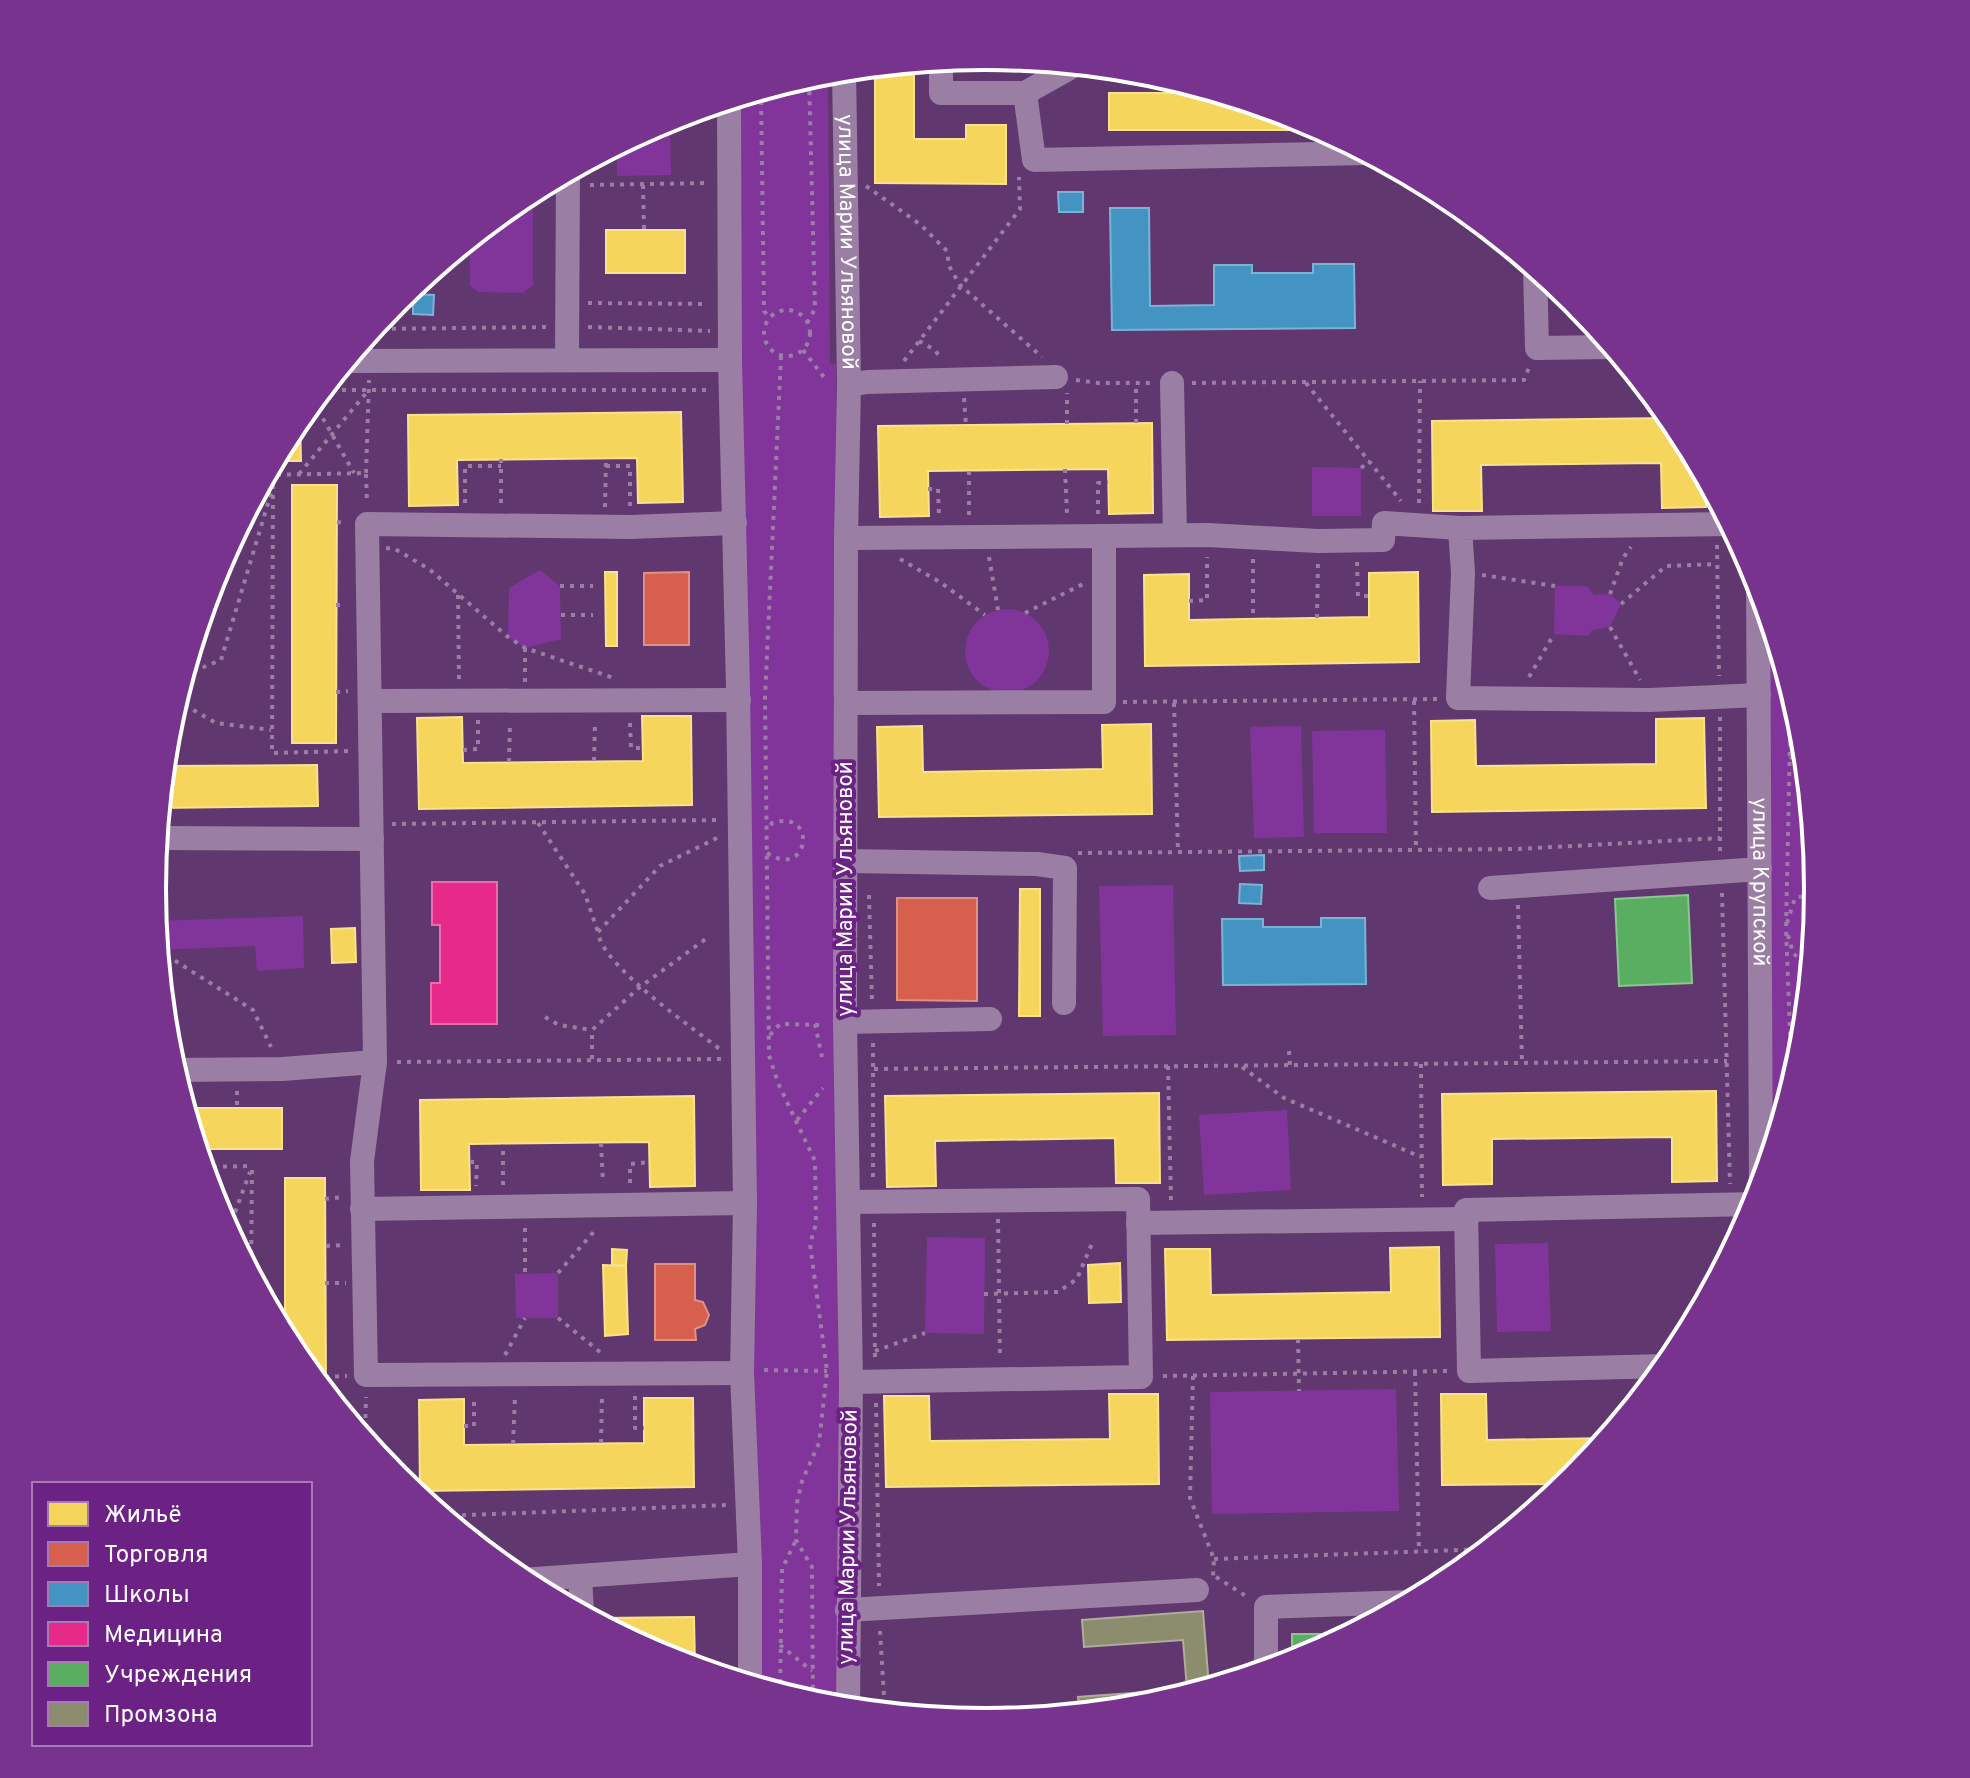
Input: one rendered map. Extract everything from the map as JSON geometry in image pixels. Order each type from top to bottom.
[{"type":"street","points":[[941,72],[941,93],[1025,93],[1059,74]]},
{"type":"street","name":"улица Марии Ульяновой","points":[[844,83],[839,385],[856,538],[847,703],[858,862],[839,1024],[855,1379],[847,1610],[848,1696]]},
{"type":"street","points":[[1025,93],[1034,160],[1346,153]]},
{"type":"street","points":[[720,114],[739,700],[749,1371],[750,1673]]},
{"type":"street","points":[[567,358],[568,185]]},
{"type":"street","points":[[1535,283],[1537,348],[1599,347]]},
{"type":"street","points":[[359,361],[567,358],[730,360]]},
{"type":"street","points":[[839,385],[1062,378]]},
{"type":"street","points":[[1172,383],[1175,535]]},
{"type":"street","points":[[735,523],[630,527],[466,524],[367,536],[375,1062],[362,1161],[362,1209],[366,1375],[749,1371]]},
{"type":"street","points":[[856,538],[1208,535],[1318,541],[1383,540],[1384,523],[1460,528],[1718,524]]},
{"type":"street","points":[[1460,528],[1463,573],[1458,698],[1650,700],[1759,695]]},
{"type":"street","points":[[847,703],[1104,702],[1101,536]]},
{"type":"street","name":"улица Крупской","points":[[1758,619],[1761,1152]]},
{"type":"street","points":[[371,701],[739,700]]},
{"type":"street","points":[[168,838],[373,832]]},
{"type":"street","points":[[858,862],[1037,864],[1065,868],[1064,1003]]},
{"type":"street","points":[[1490,888],[1760,869]]},
{"type":"street","points":[[839,1024],[990,1019]]},
{"type":"street","points":[[187,1070],[282,1069],[375,1062]]},
{"type":"street","points":[[848,1202],[1138,1199],[1141,1377],[855,1379]]},
{"type":"street","points":[[362,1209],[745,1203]]},
{"type":"street","points":[[1650,1366],[1469,1371],[1466,1210],[1741,1204]]},
{"type":"street","points":[[1138,1223],[1466,1219]]},
{"type":"street","points":[[544,1578],[750,1564]]},
{"type":"street","points":[[580,1576],[581,1601]]},
{"type":"street","points":[[847,1610],[1197,1590]]},
{"type":"street","points":[[1266,1658],[1266,1607],[1385,1603]]},
{"type":"path","points":[[807,323],[815,309],[809,90]]},
{"type":"path","points":[[761,101],[764,311],[770,318]]},
{"type":"path","points":[[889,382],[1020,209],[1019,154],[1032,150]]},
{"type":"path","points":[[577,180],[643,185],[711,183]]},
{"type":"path","points":[[860,194],[860,182],[921,225],[947,251],[949,266],[960,285],[1062,378],[1067,424]]},
{"type":"path","points":[[643,185],[644,229]]},
{"type":"path","points":[[389,328],[710,304]]},
{"type":"path","points":[[790,310],[807,323],[810,337],[803,350],[781,356],[769,347],[764,332],[770,318],[776,313],[790,310]]},
{"type":"path","points":[[565,314],[710,331]]},
{"type":"path","points":[[754,330],[764,332]]},
{"type":"path","points":[[803,350],[839,385]]},
{"type":"path","points":[[780,1682],[782,1569],[796,1540],[797,1503],[802,1481],[819,1443],[827,1371],[810,1244],[816,1224],[815,1161],[769,1055],[765,697],[781,356]]},
{"type":"path","points":[[358,362],[369,390],[367,536],[429,569],[525,648],[615,678],[614,700],[594,761]]},
{"type":"path","points":[[1098,383],[1524,380]]},
{"type":"path","points":[[1419,526],[1420,381]]},
{"type":"path","points":[[1136,383],[1136,423]]},
{"type":"path","points":[[1306,383],[1419,526]]},
{"type":"path","points":[[335,390],[713,390]]},
{"type":"path","points":[[299,474],[369,390]]},
{"type":"path","points":[[319,412],[354,473]]},
{"type":"path","points":[[604,526],[606,458]]},
{"type":"path","points":[[500,525],[501,459]]},
{"type":"path","points":[[1361,468],[1370,461]]},
{"type":"path","points":[[466,524],[465,466],[501,466]]},
{"type":"path","points":[[606,466],[630,466],[630,527]]},
{"type":"path","points":[[1065,469],[1068,536]]},
{"type":"path","points":[[969,471],[977,538],[998,610]]},
{"type":"path","points":[[279,475],[366,473]]},
{"type":"path","points":[[1101,536],[1098,483],[1108,482]]},
{"type":"path","points":[[196,670],[221,660],[273,485]]},
{"type":"path","points":[[273,485],[272,753],[372,750]]},
{"type":"path","points":[[928,489],[938,489],[939,538]]},
{"type":"path","points":[[1610,594],[1623,558],[1647,525]]},
{"type":"path","points":[[1189,601],[1207,600],[1208,535]]},
{"type":"path","points":[[1253,537],[1253,619]]},
{"type":"path","points":[[856,538],[940,582],[985,615]]},
{"type":"path","points":[[1356,540],[1358,596],[1369,596]]},
{"type":"path","points":[[1317,618],[1318,541]]},
{"type":"path","points":[[1621,604],[1666,566],[1717,564]]},
{"type":"path","points":[[1025,613],[1104,573]]},
{"type":"path","points":[[1463,573],[1555,586]]},
{"type":"path","points":[[560,586],[593,586]]},
{"type":"path","points":[[458,595],[468,701],[478,749],[463,750]]},
{"type":"path","points":[[561,615],[593,615]]},
{"type":"path","points":[[1610,627],[1650,700]]},
{"type":"path","points":[[1516,699],[1554,634]]},
{"type":"path","points":[[509,762],[525,648]]},
{"type":"path","points":[[1104,702],[1414,701],[1458,698]]},
{"type":"path","points":[[614,700],[631,748],[643,748]]},
{"type":"path","points":[[1414,701],[1416,850]]},
{"type":"path","points":[[1174,703],[1178,852]]},
{"type":"path","points":[[187,706],[216,723],[272,730]]},
{"type":"path","points":[[1790,744],[1786,928],[1790,1039]]},
{"type":"path","points":[[767,832],[772,823],[783,819],[794,822],[802,831],[804,843],[799,854],[789,860],[777,859],[767,853]]},
{"type":"path","points":[[373,832],[537,822],[717,820]]},
{"type":"path","points":[[537,822],[585,894],[599,943],[640,987],[721,1050]]},
{"type":"path","points":[[598,932],[660,866],[717,838]]},
{"type":"path","points":[[1072,853],[1517,849],[1720,838]]},
{"type":"path","points":[[1517,849],[1522,1063]]},
{"type":"path","points":[[858,862],[873,1022],[875,1351]]},
{"type":"path","points":[[1800,960],[1793,953],[1786,928],[1795,898],[1804,896]]},
{"type":"path","points":[[592,1059],[592,1030],[640,987],[707,938]]},
{"type":"path","points":[[169,957],[253,1010],[282,1069]]},
{"type":"path","points":[[545,1017],[559,1025],[592,1030]]},
{"type":"path","points":[[769,1037],[780,1024],[839,1024]]},
{"type":"path","points":[[815,1024],[825,1069]]},
{"type":"path","points":[[1289,1051],[1290,1065]]},
{"type":"path","points":[[375,1062],[723,1059]]},
{"type":"path","points":[[874,1069],[1727,1061]]},
{"type":"path","points":[[1421,1064],[1422,1220]]},
{"type":"path","points":[[1240,1065],[1284,1098],[1421,1157]]},
{"type":"path","points":[[1168,1066],[1172,1223]]},
{"type":"path","points":[[797,1120],[828,1083]]},
{"type":"path","points":[[601,1143],[617,1205]]},
{"type":"path","points":[[503,1144],[525,1274]]},
{"type":"path","points":[[470,1162],[477,1162],[476,1208]]},
{"type":"path","points":[[558,1273],[617,1205],[630,1164],[650,1162]]},
{"type":"path","points":[[215,1167],[252,1166]]},
{"type":"path","points":[[234,1215],[252,1166]]},
{"type":"path","points":[[251,1253],[252,1166]]},
{"type":"path","points":[[998,1201],[1000,1379]]},
{"type":"path","points":[[984,1294],[1058,1292],[1077,1279],[1093,1241]]},
{"type":"path","points":[[464,1426],[474,1426],[495,1374],[525,1318]]},
{"type":"path","points":[[558,1318],[621,1373],[635,1428],[644,1428]]},
{"type":"path","points":[[884,1702],[879,1608],[855,1379],[875,1351],[925,1333]]},
{"type":"path","points":[[1298,1339],[1299,1391]]},
{"type":"path","points":[[749,1371],[827,1371],[855,1379]]},
{"type":"path","points":[[1141,1377],[1469,1371]]},
{"type":"path","points":[[1415,1372],[1419,1551]]},
{"type":"path","points":[[601,1443],[621,1373]]},
{"type":"path","points":[[495,1374],[513,1444]]},
{"type":"path","points":[[365,1424],[366,1375]]},
{"type":"path","points":[[1193,1376],[1190,1498],[1214,1559],[1214,1575],[1233,1590],[1266,1607]]},
{"type":"path","points":[[458,1515],[727,1505]]},
{"type":"path","points":[[796,1540],[812,1567],[813,1689]]},
{"type":"path","points":[[1214,1559],[1469,1550]]},
{"type":"path","points":[[780,1645],[812,1671]]},
{"type":"shaded area","points":[[828,85],[830,363],[836,364],[842,695],[833,695],[842,1695],[751,1674],[737,109]]},
{"type":"shaded area","points":[[670,133],[671,175],[617,176],[617,157]]},
{"type":"shaded area","points":[[533,206],[533,285],[523,293],[478,292],[470,285],[470,252]]},
{"type":"shaded area","points":[[1312,467],[1361,468],[1361,516],[1312,516]]},
{"type":"shaded area","points":[[540,570],[560,586],[561,639],[525,648],[508,637],[509,588]]},
{"type":"shaded area","points":[[1555,586],[1587,586],[1594,595],[1610,594],[1621,604],[1610,627],[1592,630],[1588,636],[1554,634]]},
{"type":"shaded area","points":[[1007,609],[1023,612],[1037,621],[1046,635],[1049,651],[1046,667],[1037,681],[1023,690],[1007,693],[991,690],[977,681],[968,667],[965,651],[968,635],[977,621],[991,612]]},
{"type":"shaded area","points":[[1764,637],[1788,729],[1797,782],[1804,889],[1797,996],[1788,1049],[1769,1126]]},
{"type":"shaded area","points":[[1301,726],[1304,837],[1254,838],[1250,727]]},
{"type":"shaded area","points":[[1385,730],[1387,833],[1314,833],[1312,731]]},
{"type":"shaded area","points":[[1173,885],[1176,1035],[1103,1036],[1099,886]]},
{"type":"shaded area","points":[[303,916],[304,968],[257,971],[255,946],[169,950],[167,921]]},
{"type":"shaded area","points":[[1287,1110],[1291,1190],[1204,1195],[1199,1115]]},
{"type":"shaded area","points":[[927,1237],[985,1238],[984,1334],[925,1333]]},
{"type":"shaded area","points":[[1548,1243],[1551,1331],[1497,1332],[1495,1244]]},
{"type":"shaded area","points":[[558,1273],[558,1318],[516,1318],[515,1274]]},
{"type":"shaded area","points":[[1396,1389],[1399,1511],[1212,1514],[1210,1392]]},
{"type":"building: Жильё","points":[[914,74],[914,139],[966,139],[966,125],[1006,125],[1006,184],[875,183],[875,78]]},
{"type":"building: Жильё","points":[[1109,93],[1175,93],[1248,113],[1293,130],[1109,130]]},
{"type":"building: Жильё","points":[[606,230],[685,230],[685,273],[606,273]]},
{"type":"building: Жильё","points":[[681,412],[683,502],[638,503],[637,458],[457,460],[458,505],[409,506],[408,415]]},
{"type":"building: Жильё","points":[[1655,418],[1694,480],[1706,507],[1662,508],[1661,463],[1481,465],[1482,511],[1433,511],[1432,421]]},
{"type":"building: Жильё","points":[[1152,423],[1153,513],[1109,514],[1108,469],[928,471],[929,516],[880,517],[878,426]]},
{"type":"building: Жильё","points":[[300,440],[301,461],[287,461]]},
{"type":"building: Жильё","points":[[292,485],[337,485],[336,743],[292,743]]},
{"type":"building: Жильё","points":[[605,572],[617,572],[617,646],[606,646]]},
{"type":"building: Жильё","points":[[1418,572],[1419,662],[1145,666],[1144,575],[1189,574],[1189,620],[1369,617],[1369,573]]},
{"type":"building: Жильё","points":[[642,716],[691,716],[692,805],[419,809],[417,718],[462,717],[463,763],[643,761]]},
{"type":"building: Жильё","points":[[1704,718],[1706,808],[1432,812],[1431,721],[1475,720],[1476,766],[1656,764],[1656,719]]},
{"type":"building: Жильё","points":[[1151,724],[1152,814],[879,817],[877,727],[922,726],[923,772],[1103,769],[1102,725]]},
{"type":"building: Жильё","points":[[317,765],[318,806],[171,808],[176,766]]},
{"type":"building: Жильё","points":[[1020,889],[1040,889],[1040,1016],[1019,1016]]},
{"type":"building: Жильё","points":[[355,928],[356,962],[332,963],[331,929]]},
{"type":"building: Жильё","points":[[1716,1091],[1717,1181],[1672,1182],[1672,1137],[1492,1139],[1492,1184],[1443,1185],[1442,1094]]},
{"type":"building: Жильё","points":[[1159,1093],[1160,1183],[1116,1183],[1115,1138],[935,1141],[936,1186],[887,1187],[885,1096]]},
{"type":"building: Жильё","points":[[694,1096],[695,1186],[650,1187],[649,1142],[469,1144],[470,1190],[421,1190],[420,1100]]},
{"type":"building: Жильё","points":[[196,1108],[282,1108],[282,1149],[208,1149]]},
{"type":"building: Жильё","points":[[285,1178],[325,1178],[326,1375],[285,1313]]},
{"type":"building: Жильё","points":[[1439,1247],[1440,1337],[1167,1340],[1165,1249],[1210,1249],[1211,1295],[1391,1292],[1390,1248]]},
{"type":"building: Жильё","points":[[612,1249],[627,1250],[626,1266],[612,1265]]},
{"type":"building: Жильё","points":[[1120,1263],[1121,1302],[1089,1303],[1088,1265]]},
{"type":"building: Жильё","points":[[603,1265],[626,1266],[628,1334],[605,1336]]},
{"type":"building: Жильё","points":[[1109,1394],[1158,1394],[1159,1484],[886,1487],[884,1396],[929,1396],[930,1441],[1110,1439]]},
{"type":"building: Жильё","points":[[1441,1394],[1486,1394],[1487,1440],[1592,1438],[1547,1484],[1442,1485]]},
{"type":"building: Жильё","points":[[644,1398],[693,1398],[694,1487],[430,1491],[420,1481],[419,1400],[464,1399],[464,1445],[644,1443]]},
{"type":"building: Жильё","points":[[694,1617],[695,1655],[672,1646],[612,1618]]},
{"type":"building: Торговля","points":[[689,572],[689,645],[644,645],[644,573]]},
{"type":"building: Торговля","points":[[897,898],[977,898],[977,1001],[897,1000]]},
{"type":"building: Торговля","points":[[655,1264],[695,1264],[695,1300],[703,1302],[709,1315],[705,1325],[695,1329],[696,1340],[655,1340]]},
{"type":"building: Школы","points":[[1058,192],[1083,192],[1083,212],[1059,212]]},
{"type":"building: Школы","points":[[1110,208],[1149,208],[1150,306],[1214,305],[1214,265],[1252,265],[1252,273],[1313,273],[1313,264],[1354,264],[1355,328],[1112,330]]},
{"type":"building: Школы","points":[[422,294],[434,295],[433,315],[413,314],[413,303]]},
{"type":"building: Школы","points":[[1264,855],[1264,870],[1240,871],[1239,856]]},
{"type":"building: Школы","points":[[1240,884],[1262,885],[1261,904],[1239,903]]},
{"type":"building: Школы","points":[[1321,918],[1365,918],[1366,984],[1223,985],[1222,919],[1263,919],[1263,927],[1321,927]]},
{"type":"building: Медицина","points":[[432,882],[497,882],[497,1024],[431,1024],[431,983],[440,983],[440,925],[432,925]]},
{"type":"building: Учреждения","points":[[1688,895],[1692,983],[1619,986],[1615,899]]},
{"type":"building: Учреждения","points":[[1292,1634],[1325,1634],[1298,1646],[1292,1648]]},
{"type":"building: Промзона","points":[[1203,1611],[1208,1677],[1186,1682],[1183,1640],[1084,1647],[1082,1620]]},
{"type":"building: Промзона","points":[[1144,1692],[1079,1702],[1078,1697]]}]
